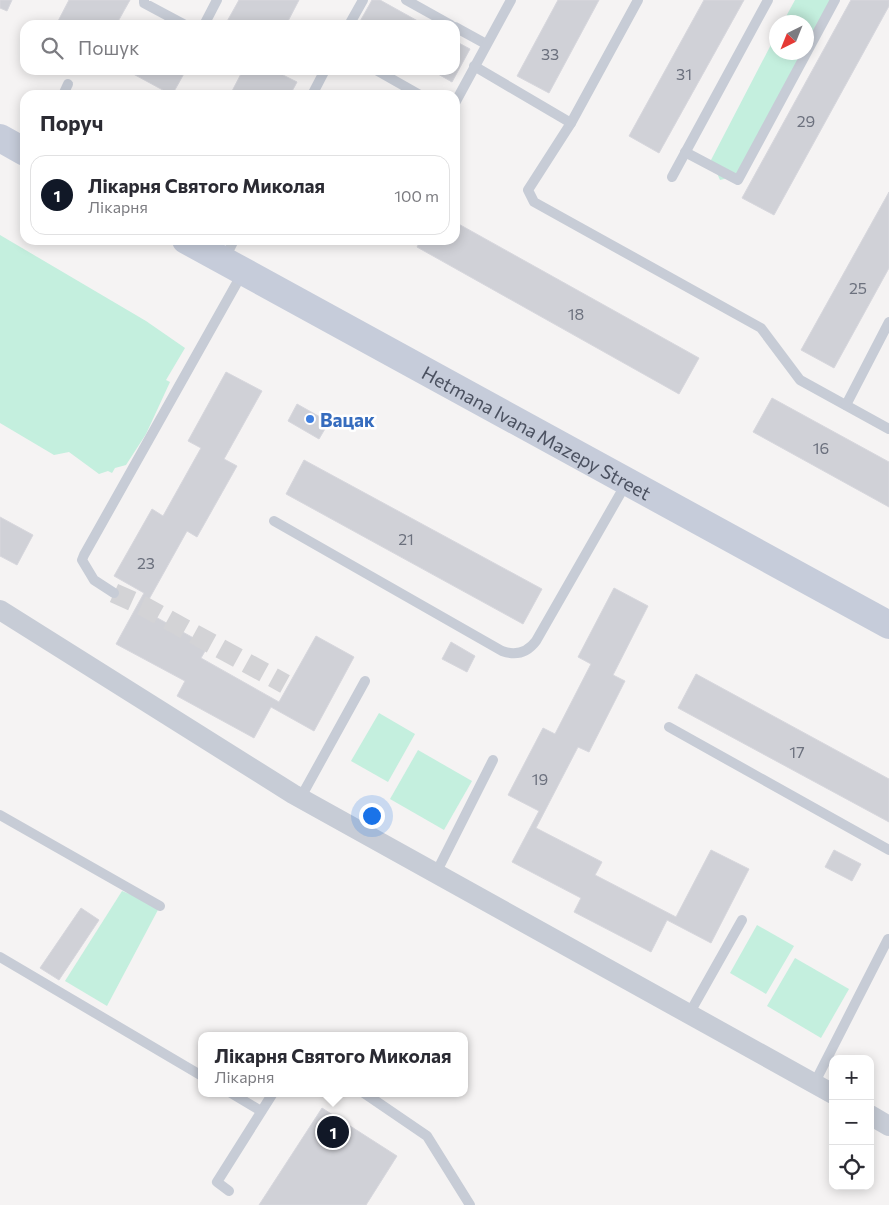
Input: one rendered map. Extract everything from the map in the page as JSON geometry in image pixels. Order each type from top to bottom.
[{"type":"main road","points":[[0,138],[20,149]]},
{"type":"main road","name":"Hetmana Ivana Mazepy Street","points":[[200,245],[233,257],[627,481],[889,624]]},
{"type":"street","points":[[0,610],[301,797],[829,1092]]},
{"type":"street","points":[[874,1117],[889,1126]]},
{"type":"lane","points":[[144,0],[144,3],[176,20]]},
{"type":"lane","points":[[207,20],[217,0]]},
{"type":"lane","points":[[352,20],[363,0]]},
{"type":"lane","points":[[406,0],[442,20]]},
{"type":"lane","points":[[460,93],[511,0]]},
{"type":"lane","points":[[638,0],[571,122],[528,190],[534,202],[760,328],[800,380],[888,427]]},
{"type":"lane","points":[[672,177],[768,0]]},
{"type":"lane","points":[[685,152],[738,180],[835,0]]},
{"type":"lane","points":[[460,30],[486,44]]},
{"type":"lane","points":[[474,66],[571,122]]},
{"type":"lane","points":[[315,90],[323,75]]},
{"type":"lane","points":[[385,75],[411,90]]},
{"type":"lane","points":[[65,90],[68,84]]},
{"type":"lane","points":[[114,593],[94,580],[82,560],[233,257]]},
{"type":"lane","points":[[846,405],[889,322]]},
{"type":"lane","points":[[274,521],[502,651],[515,654],[527,650],[536,641],[627,481]]},
{"type":"lane","points":[[301,797],[365,681]]},
{"type":"lane","points":[[669,727],[889,850]]},
{"type":"lane","points":[[436,873],[494,760]]},
{"type":"lane","points":[[0,815],[160,906]]},
{"type":"lane","points":[[689,1014],[742,920]]},
{"type":"lane","points":[[814,1084],[888,939]]},
{"type":"lane","points":[[0,957],[198,1074]]},
{"type":"lane","points":[[238,1097],[261,1111]]},
{"type":"lane","points":[[229,1191],[217,1182],[270,1097]]},
{"type":"lane","points":[[370,1097],[427,1136],[470,1205]]},
{"type":"green space","points":[[795,0],[834,0],[814,37],[814,15],[787,15]]},
{"type":"green space","points":[[769,48],[769,60],[801,60],[736,176],[720,180],[711,160]]},
{"type":"green space","points":[[0,235],[146,321],[185,348],[166,380],[170,382],[146,434],[126,465],[115,468],[112,473],[108,471],[99,474],[69,452],[54,455],[0,423]]},
{"type":"green space","points":[[379,713],[415,734],[388,782],[351,761]]},
{"type":"green space","points":[[418,750],[472,781],[444,830],[390,799]]},
{"type":"green space","points":[[122,891],[160,906],[107,1006],[65,981]]},
{"type":"green space","points":[[757,925],[794,946],[766,994],[730,973]]},
{"type":"green space","points":[[795,958],[849,989],[821,1038],[767,1006]]},
{"type":"building","points":[[0,0],[12,0],[7,11],[0,8]]},
{"type":"building","points":[[69,0],[130,0],[119,20],[59,20]]},
{"type":"building","points":[[239,0],[299,0],[289,20],[228,20]]},
{"type":"building","points":[[372,0],[380,0],[416,20],[361,20]]},
{"type":"building","points":[[558,0],[599,0],[549,93],[517,76]]},
{"type":"building","points":[[704,0],[744,0],[659,153],[629,136]]},
{"type":"building","points":[[851,0],[889,0],[889,6],[774,215],[742,198]]},
{"type":"building","points":[[460,44],[470,49],[460,67]]},
{"type":"building","points":[[135,75],[183,75],[175,90],[163,90]]},
{"type":"building","points":[[240,75],[283,75],[297,82],[293,90],[233,90]]},
{"type":"building","points":[[440,75],[456,75],[452,82]]},
{"type":"building","points":[[889,192],[889,268],[834,368],[801,350]]},
{"type":"building","points":[[460,225],[699,358],[679,394],[417,247],[418,245],[460,245]]},
{"type":"building","points":[[226,372],[262,391],[224,459],[237,466],[197,537],[187,531],[143,610],[208,646],[201,658],[279,702],[316,636],[354,657],[314,731],[271,707],[254,738],[177,696],[185,681],[116,644],[144,593],[114,576],[152,509],[163,516],[201,448],[188,441]]},
{"type":"building","points":[[772,398],[889,462],[889,507],[753,432]]},
{"type":"building","points":[[297,404],[329,422],[319,439],[288,421]]},
{"type":"building","points":[[304,460],[542,589],[523,624],[286,494]]},
{"type":"building","points":[[0,517],[33,535],[17,565],[0,556]]},
{"type":"building","points":[[614,588],[648,606],[613,675],[625,681],[589,752],[578,747],[536,828],[602,862],[595,875],[676,917],[711,850],[749,869],[711,943],[667,920],[651,952],[574,912],[581,898],[512,862],[539,811],[508,795],[543,728],[555,734],[591,664],[578,657]]},
{"type":"building","points":[[451,642],[475,656],[467,672],[442,659]]},
{"type":"building","points":[[696,674],[889,779],[889,822],[678,708]]},
{"type":"building","points":[[834,850],[861,864],[852,881],[825,867]]},
{"type":"building","points":[[81,908],[99,920],[59,980],[40,968]]},
{"type":"building","points":[[322,1108],[397,1156],[366,1205],[259,1205]]},
{"type":"tunnel","points":[[114,593],[145,607],[285,684]]},
{"type":"place","name":"Вацак","points":[[310,419]]},
{"type":"place","name":"Лікарня Святого Миколая","points":[[333,1132]]}]
